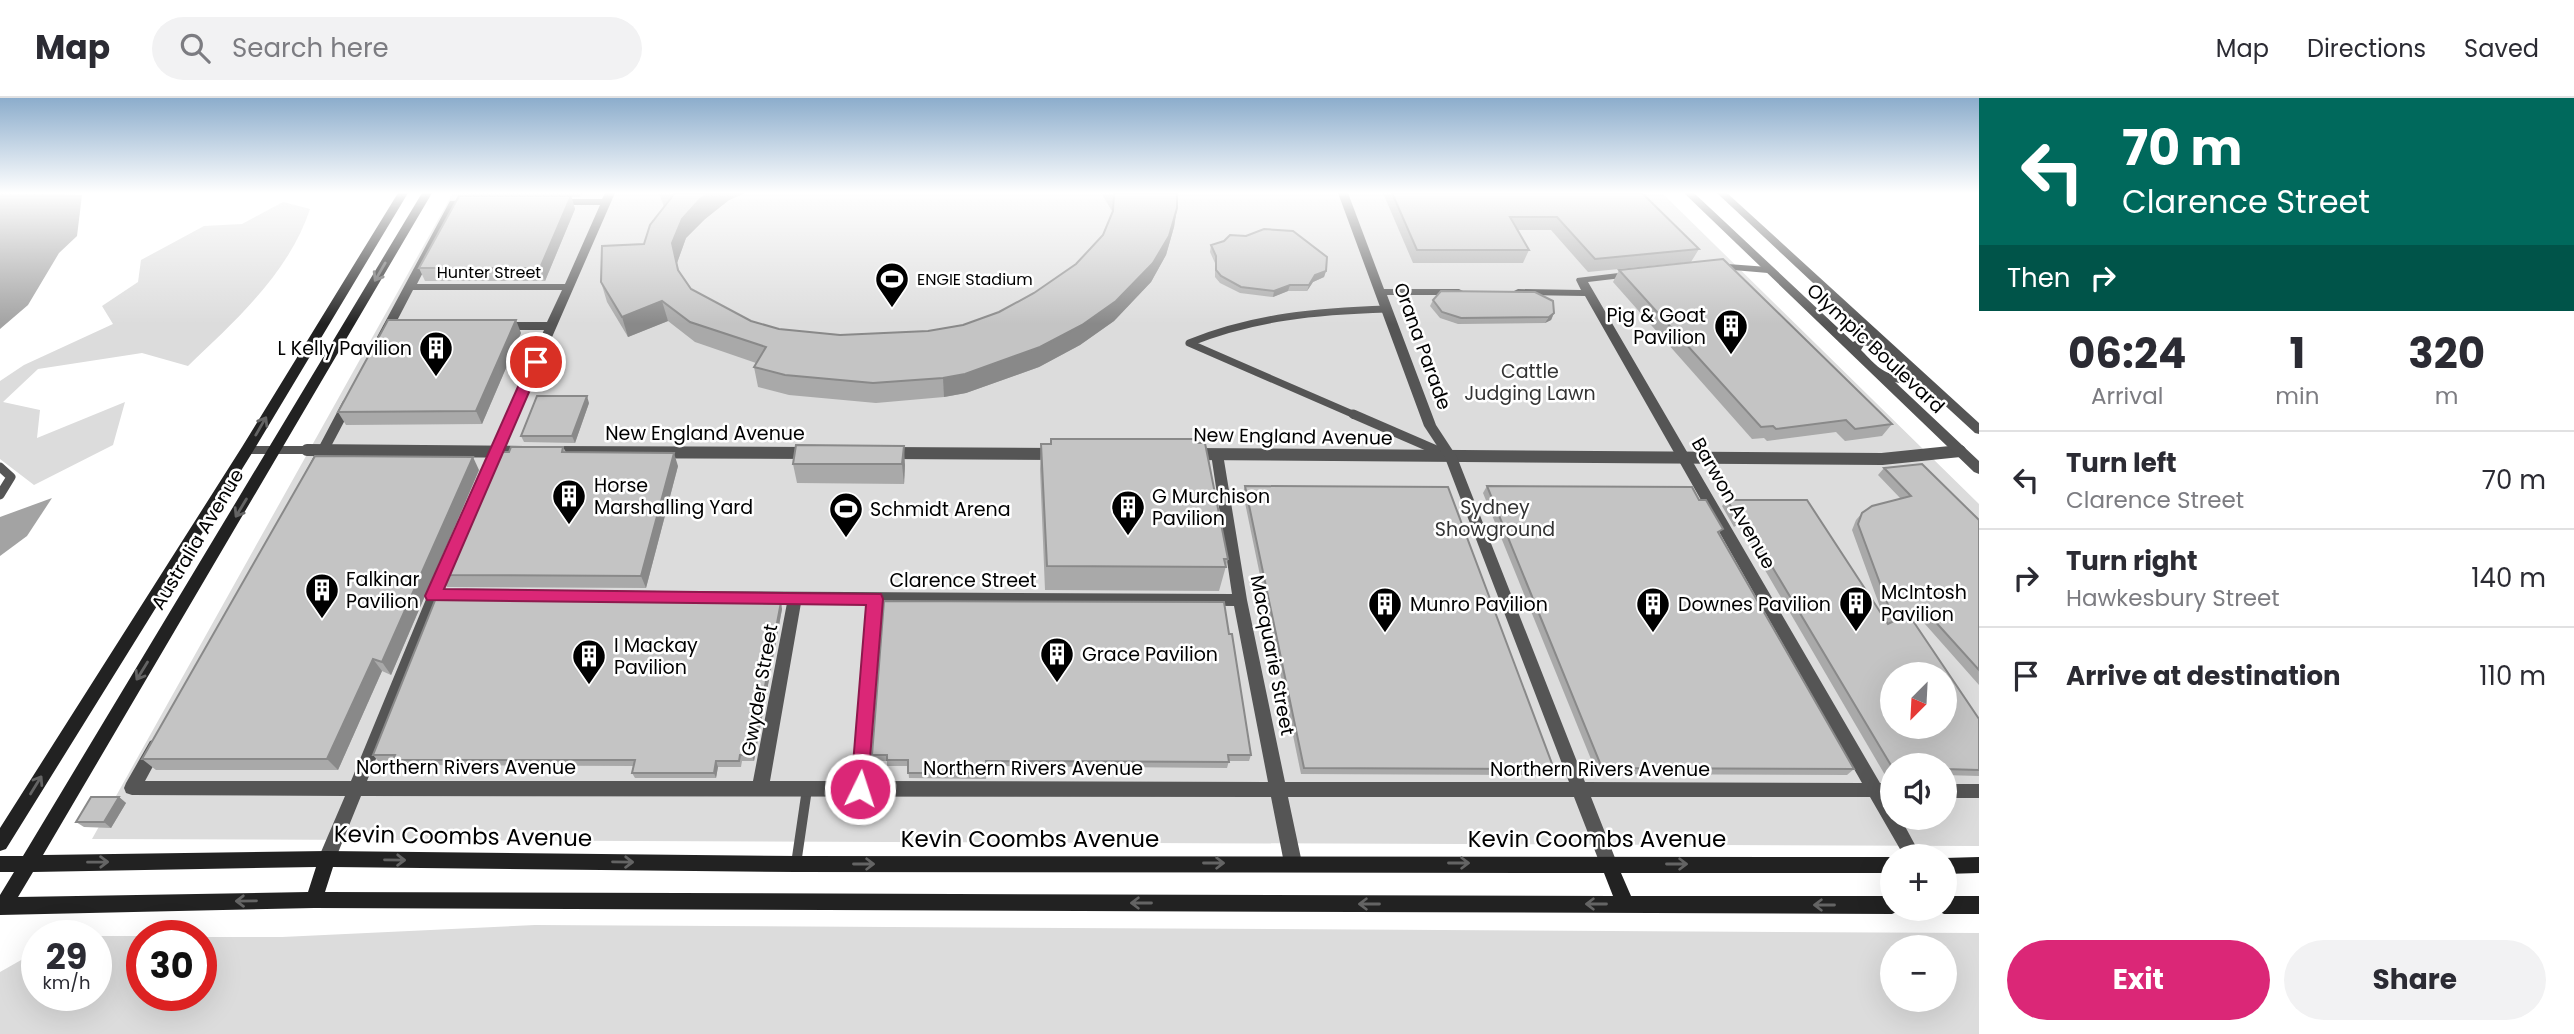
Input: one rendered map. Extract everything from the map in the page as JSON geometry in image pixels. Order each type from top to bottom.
[{"type":"main road","name":"Australia Avenue","points":[[0,843],[247,450],[376,237]]},
{"type":"main road","name":"Australia Avenue","points":[[1,908],[401,237]]},
{"type":"main road","name":"Kevin Coombs Avenue","points":[[0,864],[327,859],[796,864],[1608,863],[1880,866]]},
{"type":"main road","points":[[314,900],[327,859]]},
{"type":"main road","points":[[1608,863],[1626,904]]},
{"type":"main road","points":[[1957,866],[1979,865]]},
{"type":"main road","points":[[1,908],[314,900],[1880,905]]},
{"type":"main road","points":[[1957,905],[1979,905]]},
{"type":"street","points":[[375,351],[436,237]]},
{"type":"street","points":[[480,488],[590,237]]},
{"type":"street","name":"Orana Parade","points":[[1360,237],[1430,426],[1451,457],[1608,863]]},
{"type":"street","name":"Olympic Boulevard","points":[[1734,237],[1979,469]]},
{"type":"street","name":"Olympic Boulevard","points":[[1770,237],[1979,430]]},
{"type":"street","points":[[1704,266],[1768,270]]},
{"type":"street","name":"Barwon Avenue","points":[[1645,273],[1581,279],[1682,456],[1880,785]]},
{"type":"street","name":"Hunter Street","points":[[410,287],[568,287]]},
{"type":"street","points":[[1380,292],[1478,292]]},
{"type":"street","points":[[1505,292],[1589,293]]},
{"type":"street","points":[[483,326],[552,326]]},
{"type":"street","points":[[388,327],[401,327]]},
{"type":"street","points":[[1855,353],[1856,345],[1863,341],[1892,350]]},
{"type":"street","points":[[1874,371],[1899,379],[1910,376],[1912,368]]},
{"type":"street","points":[[303,486],[356,388]]},
{"type":"street","name":"New England Avenue","points":[[247,450],[829,453]]},
{"type":"street","name":"New England Avenue","points":[[1175,454],[1882,459],[1960,451]]},
{"type":"street","points":[[870,453],[1065,454]]},
{"type":"street","name":"Macquarie Street","points":[[1217,454],[1240,600],[1293,863]]},
{"type":"street","points":[[327,859],[353,788],[454,548]]},
{"type":"street","name":"Clarence Street","points":[[433,596],[1240,600]]},
{"type":"street","name":"Gwyder Street","points":[[760,789],[795,598]]},
{"type":"street","points":[[860,789],[875,599]]},
{"type":"street","name":"Northern Rivers Avenue","points":[[166,728],[132,788],[1880,790]]},
{"type":"street","points":[[1957,790],[1979,791]]},
{"type":"lane","points":[[1387,309],[1329,310],[1222,327],[1189,343],[1451,457]]},
{"type":"lane","points":[[0,467],[10,477],[0,495]]},
{"type":"lane","points":[[796,864],[807,789]]},
{"type":"green space","points":[[184,237],[298,237],[259,295],[188,366],[142,353],[38,369],[3,402],[40,410],[37,438],[125,402],[113,445],[34,485],[0,459],[0,381],[24,365],[113,324],[102,306],[138,282],[141,260]]},
{"type":"green space","name":"Sydney Showground","points":[[429,237],[1707,237],[1979,504],[1979,846],[92,839]]},
{"type":"green space","points":[[535,925],[1979,933],[1979,1034],[0,1034],[0,972],[21,960],[21,1011],[112,1011],[112,936],[126,936],[126,1011],[217,1011],[217,937],[282,937]]},
{"type":"shaded area","points":[[0,237],[76,237],[59,253],[28,305],[0,329]]},
{"type":"shaded area","points":[[52,498],[27,536],[0,556],[0,517]]},
{"type":"building","points":[[436,237],[553,237],[540,268],[419,268]]},
{"type":"building","points":[[646,237],[675,237],[672,243],[678,270],[691,289],[751,321],[779,329],[840,335],[928,331],[963,325],[999,312],[1034,293],[1076,264],[1101,237],[1169,237],[1153,263],[1116,301],[1082,325],[1040,347],[965,374],[873,383],[785,375],[754,367],[766,347],[690,322],[662,301],[622,317],[601,282],[602,246],[644,244]]},
{"type":"building","points":[[1228,237],[1300,237],[1327,257],[1326,271],[1315,275],[1309,285],[1290,285],[1274,291],[1241,287],[1221,276],[1216,270],[1216,256],[1211,245]]},
{"type":"building","points":[[1411,237],[1521,237],[1529,250],[1417,250]]},
{"type":"building","points":[[1575,237],[1686,237],[1699,249],[1595,259]]},
{"type":"building","name":"Pig & Goat Pavilion","points":[[1723,259],[1892,424],[1855,429],[1846,420],[1776,429],[1773,426],[1761,427],[1619,270]]},
{"type":"building","points":[[1441,291],[1535,292],[1553,301],[1554,313],[1549,317],[1461,318],[1442,312],[1433,300]]},
{"type":"building","name":"L Kelly Pavilion","points":[[388,320],[516,320],[476,411],[338,412]]},
{"type":"building","points":[[537,396],[587,396],[572,436],[521,436]]},
{"type":"building","name":"G Murchison Pavilion","points":[[1051,439],[1194,439],[1195,443],[1205,443],[1228,559],[1224,559],[1226,567],[1047,566],[1041,444],[1051,444]]},
{"type":"building","points":[[796,445],[904,446],[902,464],[793,464]]},
{"type":"building","name":"Horse Marshalling Yard","points":[[511,447],[563,447],[562,452],[674,453],[641,576],[439,575],[495,452],[509,452]]},
{"type":"building","name":"Falkinar Pavilion","points":[[315,456],[473,457],[382,662],[373,659],[327,759],[142,759]]},
{"type":"building","points":[[1922,464],[1979,520],[1979,670],[1923,608],[1911,618],[1941,662],[1880,662],[1880,739],[1957,739],[1957,686],[1979,719],[1979,770],[1957,769],[1957,753],[1884,753],[1743,518],[1739,520],[1727,500],[1807,500],[1888,624],[1894,621],[1858,524],[1862,513],[1872,506],[1911,496],[1884,468]]},
{"type":"building","name":"Munro Pavilion","points":[[1245,486],[1448,487],[1554,769],[1304,768]]},
{"type":"building","name":"Downes Pavilion","points":[[1487,486],[1692,487],[1699,500],[1706,500],[1723,529],[1718,532],[1854,769],[1602,768]]},
{"type":"building","name":"I Mackay Pavilion","points":[[436,598],[781,602],[752,755],[740,755],[739,761],[716,761],[714,773],[632,773],[635,760],[393,760],[395,755],[373,755]]},
{"type":"building","name":"Grace Pavilion","points":[[884,601],[1224,602],[1229,634],[1232,634],[1251,755],[1228,755],[1229,762],[986,761],[986,773],[908,773],[908,760],[887,760],[887,755],[872,755]]},
{"type":"building","points":[[91,797],[119,797],[104,822],[76,822]]},
{"type":"place","name":"ENGIE Stadium","points":[[892,309]]},
{"type":"place","name":"Pig & Goat Pavilion","points":[[1731,356]]},
{"type":"place","name":"L Kelly Pavilion","points":[[436,378]]},
{"type":"place","name":"Horse Marshalling Yard","points":[[569,526]]},
{"type":"place","name":"G Murchison Pavilion","points":[[1128,537]]},
{"type":"place","name":"Schmidt Arena","points":[[846,539]]},
{"type":"place","name":"Falkinar Pavilion","points":[[322,620]]},
{"type":"place","name":"McIntosh Pavilion","points":[[1856,633]]},
{"type":"place","name":"Munro Pavilion","points":[[1385,634]]},
{"type":"place","name":"Downes Pavilion","points":[[1653,634]]},
{"type":"place","name":"Grace Pavilion","points":[[1057,684]]},
{"type":"place","name":"I Mackay Pavilion","points":[[589,686]]},
{"type":"route","points":[[536,362],[433,596],[875,599],[860,789]]},
{"type":"park label","name":"Cattle Judging Lawn","points":[[1530,382]]}]
